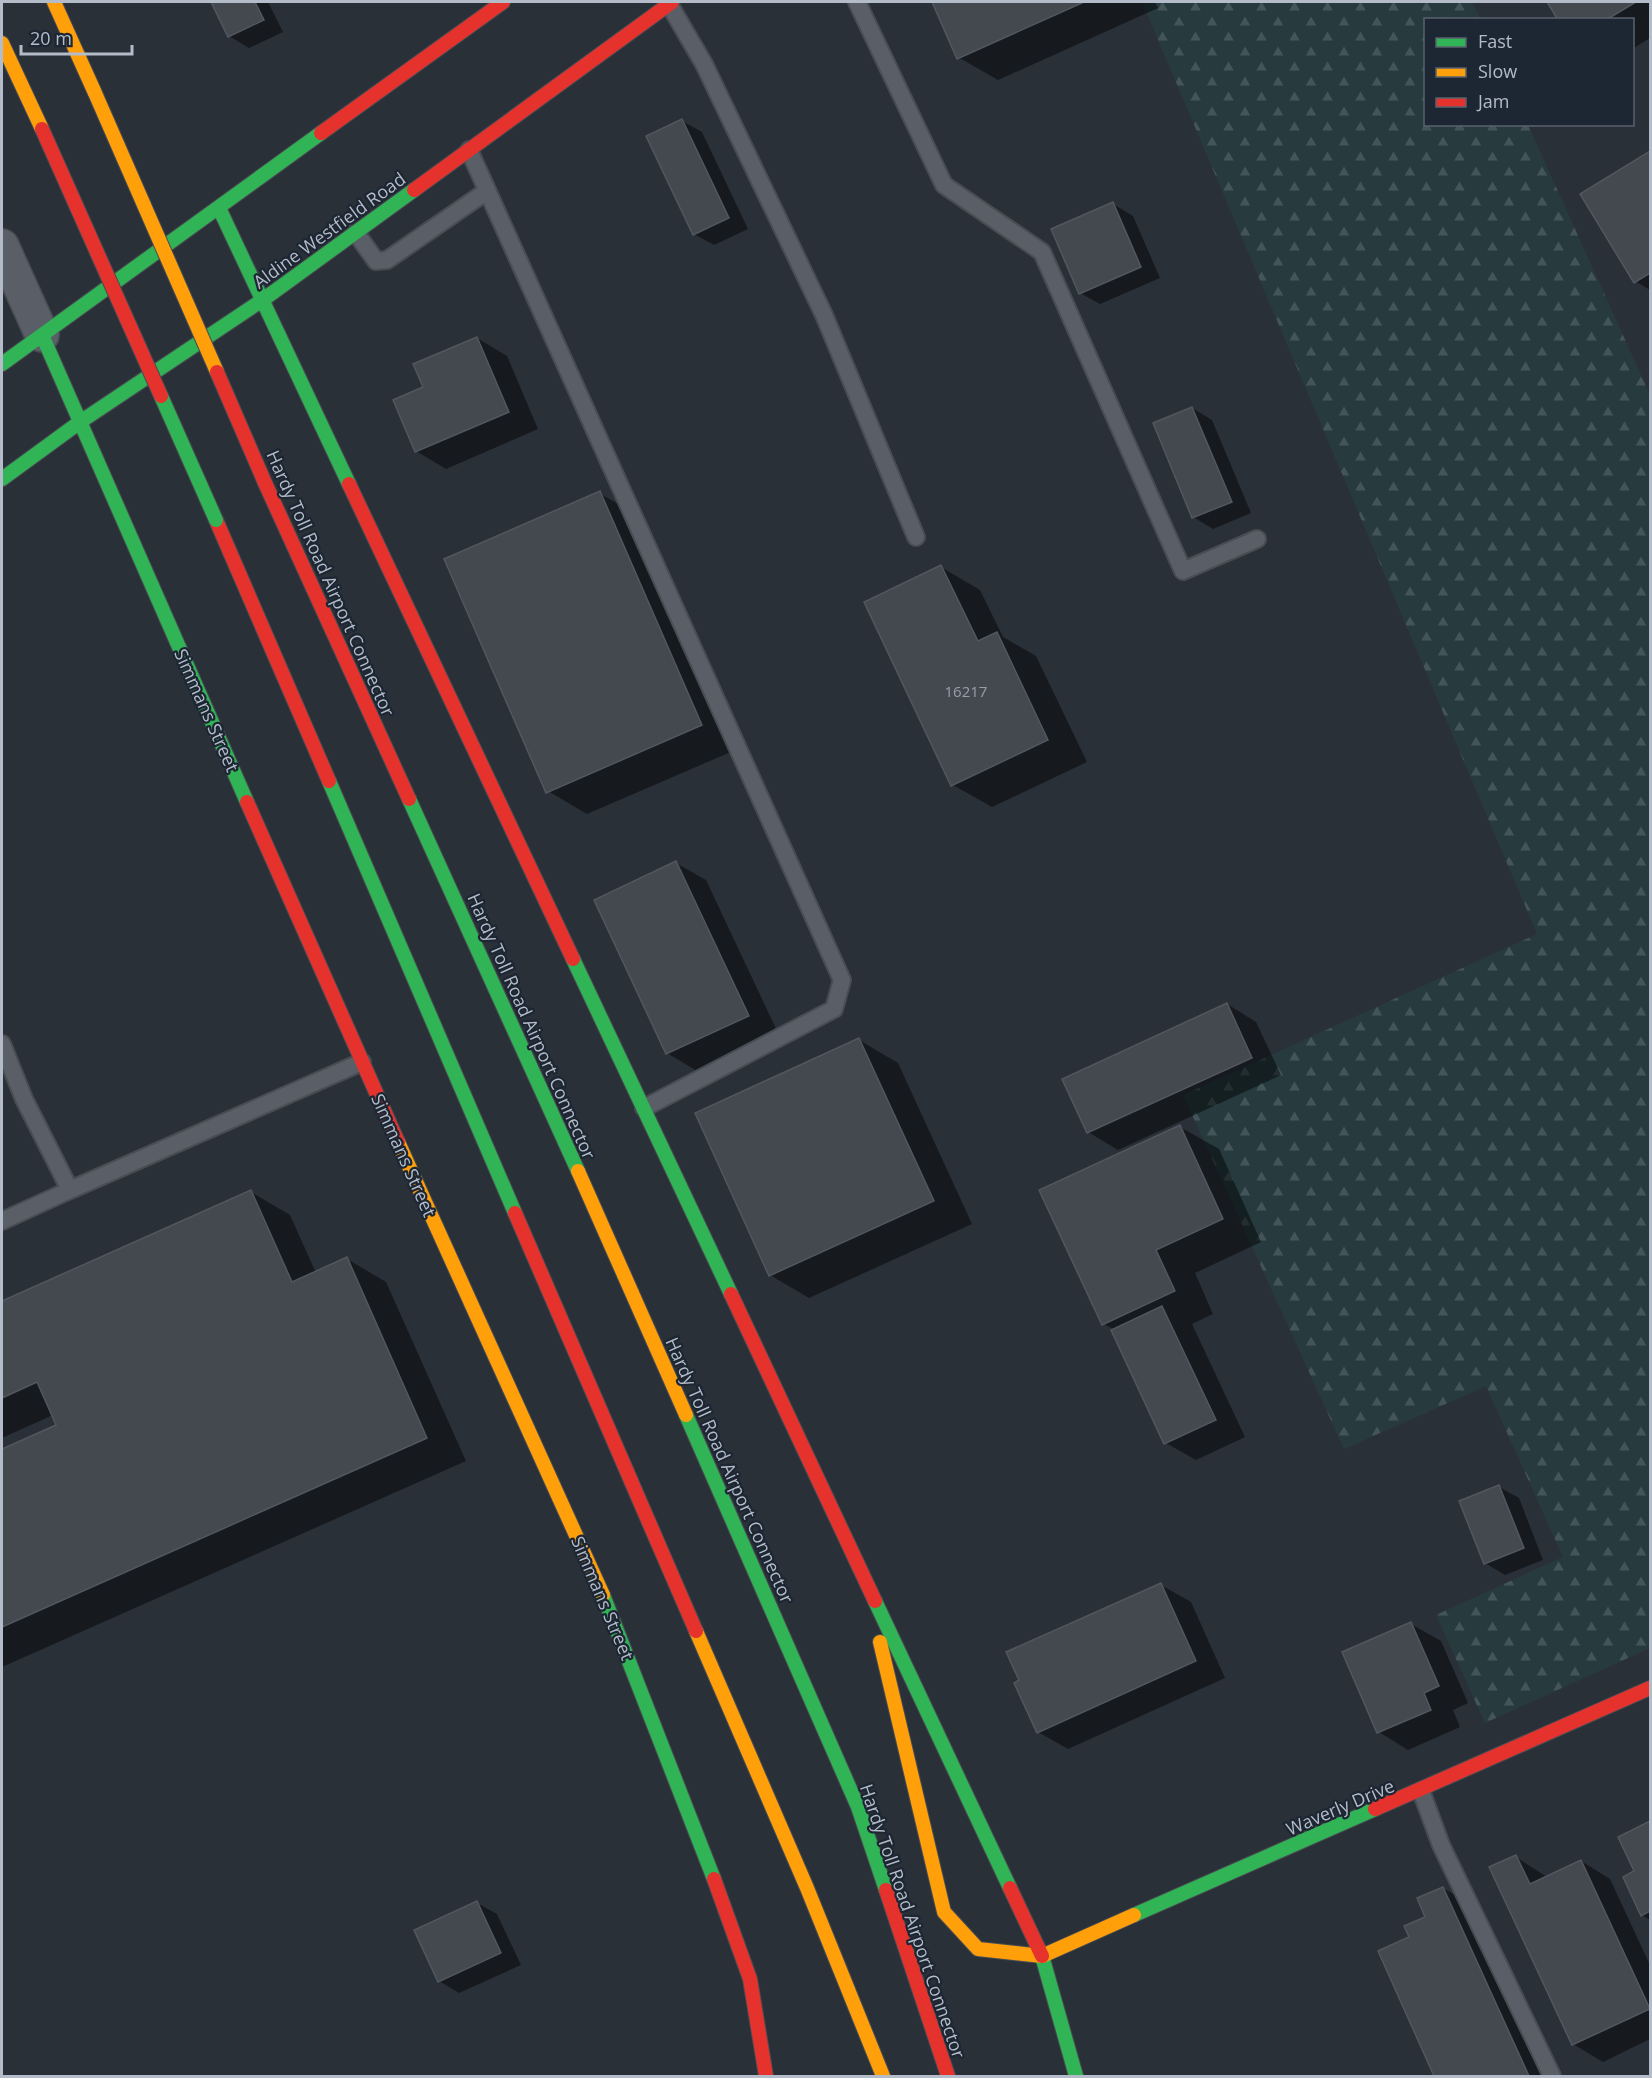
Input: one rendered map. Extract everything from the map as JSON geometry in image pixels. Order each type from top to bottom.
[{"type":"main road","name":"Hardy Toll Road Airport Connector","points":[[54,2],[265,483],[569,1150],[858,1807],[948,2076]]},
{"type":"main road","points":[[2,364],[503,2]]},
{"type":"main road","name":"Aldine Westfield Road","points":[[2,479],[80,422],[264,299],[671,3]]},
{"type":"main road","points":[[2,43],[216,520],[802,1877],[883,2076]]},
{"type":"main road","points":[[219,208],[264,299],[1042,1956],[1076,2076]]},
{"type":"main road","name":"Simmans Street","points":[[42,334],[362,1062],[618,1627],[706,1856],[750,1979],[766,2076]]},
{"type":"main road","points":[[864,1576],[944,1912],[978,1949],[1042,1956]]},
{"type":"main road","name":"Waverly Drive","points":[[1042,1956],[1421,1791],[1650,1688]]},
{"type":"street","name":"Simmans Street","points":[[2,246],[42,334]]},
{"type":"lane","points":[[857,2],[944,185],[1042,252],[1183,571],[1257,539]]},
{"type":"lane","points":[[671,3],[704,64],[824,315],[916,537]]},
{"type":"lane","points":[[469,150],[842,980],[834,1009],[644,1108]]},
{"type":"lane","points":[[356,233],[376,261],[387,261],[487,191]]},
{"type":"lane","points":[[2,1044],[24,1099],[70,1191]]},
{"type":"lane","points":[[2,1221],[362,1062]]},
{"type":"lane","points":[[1421,1791],[1441,1845],[1551,2076]]},
{"type":"green space","points":[[1142,2],[1472,2],[1480,18],[1424,18],[1424,126],[1528,126],[1650,395],[1650,1648],[1485,1723],[1436,1615],[1563,1557],[1486,1386],[1344,1449],[1183,1095],[1537,934]]},
{"type":"building","points":[[211,2],[255,2],[264,20],[228,37]]},
{"type":"building","points":[[932,2],[1084,2],[957,59]]},
{"type":"building","points":[[1547,2],[1636,2],[1609,18],[1557,18]]},
{"type":"building","points":[[682,119],[729,218],[693,235],[646,136]]},
{"type":"building","points":[[1650,151],[1650,273],[1634,283],[1580,194]]},
{"type":"building","points":[[1113,202],[1141,267],[1079,294],[1051,229]]},
{"type":"building","points":[[477,337],[509,412],[415,452],[393,400],[423,387],[413,364]]},
{"type":"building","points":[[1192,407],[1232,502],[1192,518],[1153,423]]},
{"type":"building","points":[[600,491],[702,725],[546,793],[444,559]]},
{"type":"building","points":[[941,565],[978,641],[997,632],[1048,740],[951,786],[864,602]]},
{"type":"building","points":[[676,861],[749,1016],[666,1054],[594,900]]},
{"type":"building","points":[[1227,1003],[1252,1058],[1087,1133],[1062,1079]]},
{"type":"building","points":[[859,1038],[934,1201],[769,1276],[695,1113]]},
{"type":"building","points":[[1180,1125],[1223,1219],[1156,1250],[1175,1291],[1102,1325],[1039,1190]]},
{"type":"building","points":[[251,1190],[292,1282],[347,1257],[427,1438],[2,1627],[2,1449],[56,1425],[37,1382],[2,1398],[2,1301]]},
{"type":"building","points":[[1162,1306],[1216,1420],[1164,1444],[1111,1330]]},
{"type":"building","points":[[1499,1485],[1524,1548],[1484,1564],[1459,1501]]},
{"type":"building","points":[[1161,1583],[1196,1661],[1037,1733],[1014,1683],[1019,1680],[1006,1652]]},
{"type":"building","points":[[1411,1622],[1439,1686],[1424,1693],[1431,1710],[1377,1733],[1342,1652]]},
{"type":"building","points":[[1650,1821],[1650,1911],[1641,1916],[1623,1877],[1634,1871],[1618,1837]]},
{"type":"building","points":[[1516,1855],[1530,1884],[1581,1860],[1650,2009],[1572,2045],[1489,1867]]},
{"type":"building","points":[[1443,1887],[1529,2076],[1434,2076],[1378,1951],[1409,1937],[1404,1926],[1425,1917],[1417,1898]]},
{"type":"building","points":[[477,1901],[501,1953],[438,1982],[414,1930]]},
{"type":"traffic: fast","points":[[2,364],[321,133]]},
{"type":"traffic: fast","points":[[2,479],[80,422],[264,299],[414,190]]},
{"type":"traffic: fast","points":[[219,208],[349,484]]},
{"type":"traffic: fast","points":[[42,335],[247,802]]},
{"type":"traffic: fast","points":[[161,396],[216,520]]},
{"type":"traffic: fast","points":[[329,781],[515,1213]]},
{"type":"traffic: fast","points":[[409,799],[578,1171]]},
{"type":"traffic: fast","points":[[573,959],[731,1294]]},
{"type":"traffic: fast","points":[[686,1415],[858,1807],[886,1890]]},
{"type":"traffic: fast","points":[[603,1595],[714,1879]]},
{"type":"traffic: fast","points":[[875,1601],[1010,1888]]},
{"type":"traffic: fast","points":[[1134,1915],[1375,1809]]},
{"type":"traffic: fast","points":[[1042,1956],[1076,2076]]},
{"type":"traffic: slow","points":[[54,2],[95,93]]},
{"type":"traffic: slow","points":[[2,43],[42,129]]},
{"type":"traffic: slow","points":[[95,93],[217,372]]},
{"type":"traffic: slow","points":[[398,1142],[603,1595]]},
{"type":"traffic: slow","points":[[578,1171],[686,1415]]},
{"type":"traffic: slow","points":[[696,1631],[807,1888],[883,2076]]},
{"type":"traffic: slow","points":[[880,1642],[944,1912],[978,1949],[1042,1956],[1134,1915]]},
{"type":"traffic: jam","points":[[321,133],[503,2]]},
{"type":"traffic: jam","points":[[414,190],[672,2]]},
{"type":"traffic: jam","points":[[42,129],[161,396]]},
{"type":"traffic: jam","points":[[217,372],[265,483]]},
{"type":"traffic: jam","points":[[265,483],[409,799]]},
{"type":"traffic: jam","points":[[349,484],[573,959]]},
{"type":"traffic: jam","points":[[216,520],[329,781]]},
{"type":"traffic: jam","points":[[247,802],[398,1142]]},
{"type":"traffic: jam","points":[[515,1213],[696,1631]]},
{"type":"traffic: jam","points":[[731,1294],[875,1601]]},
{"type":"traffic: jam","points":[[1375,1809],[1650,1688]]},
{"type":"traffic: jam","points":[[714,1879],[750,1979],[766,2076]]},
{"type":"traffic: jam","points":[[1010,1888],[1042,1956]]},
{"type":"traffic: jam","points":[[886,1890],[948,2076]]}]
